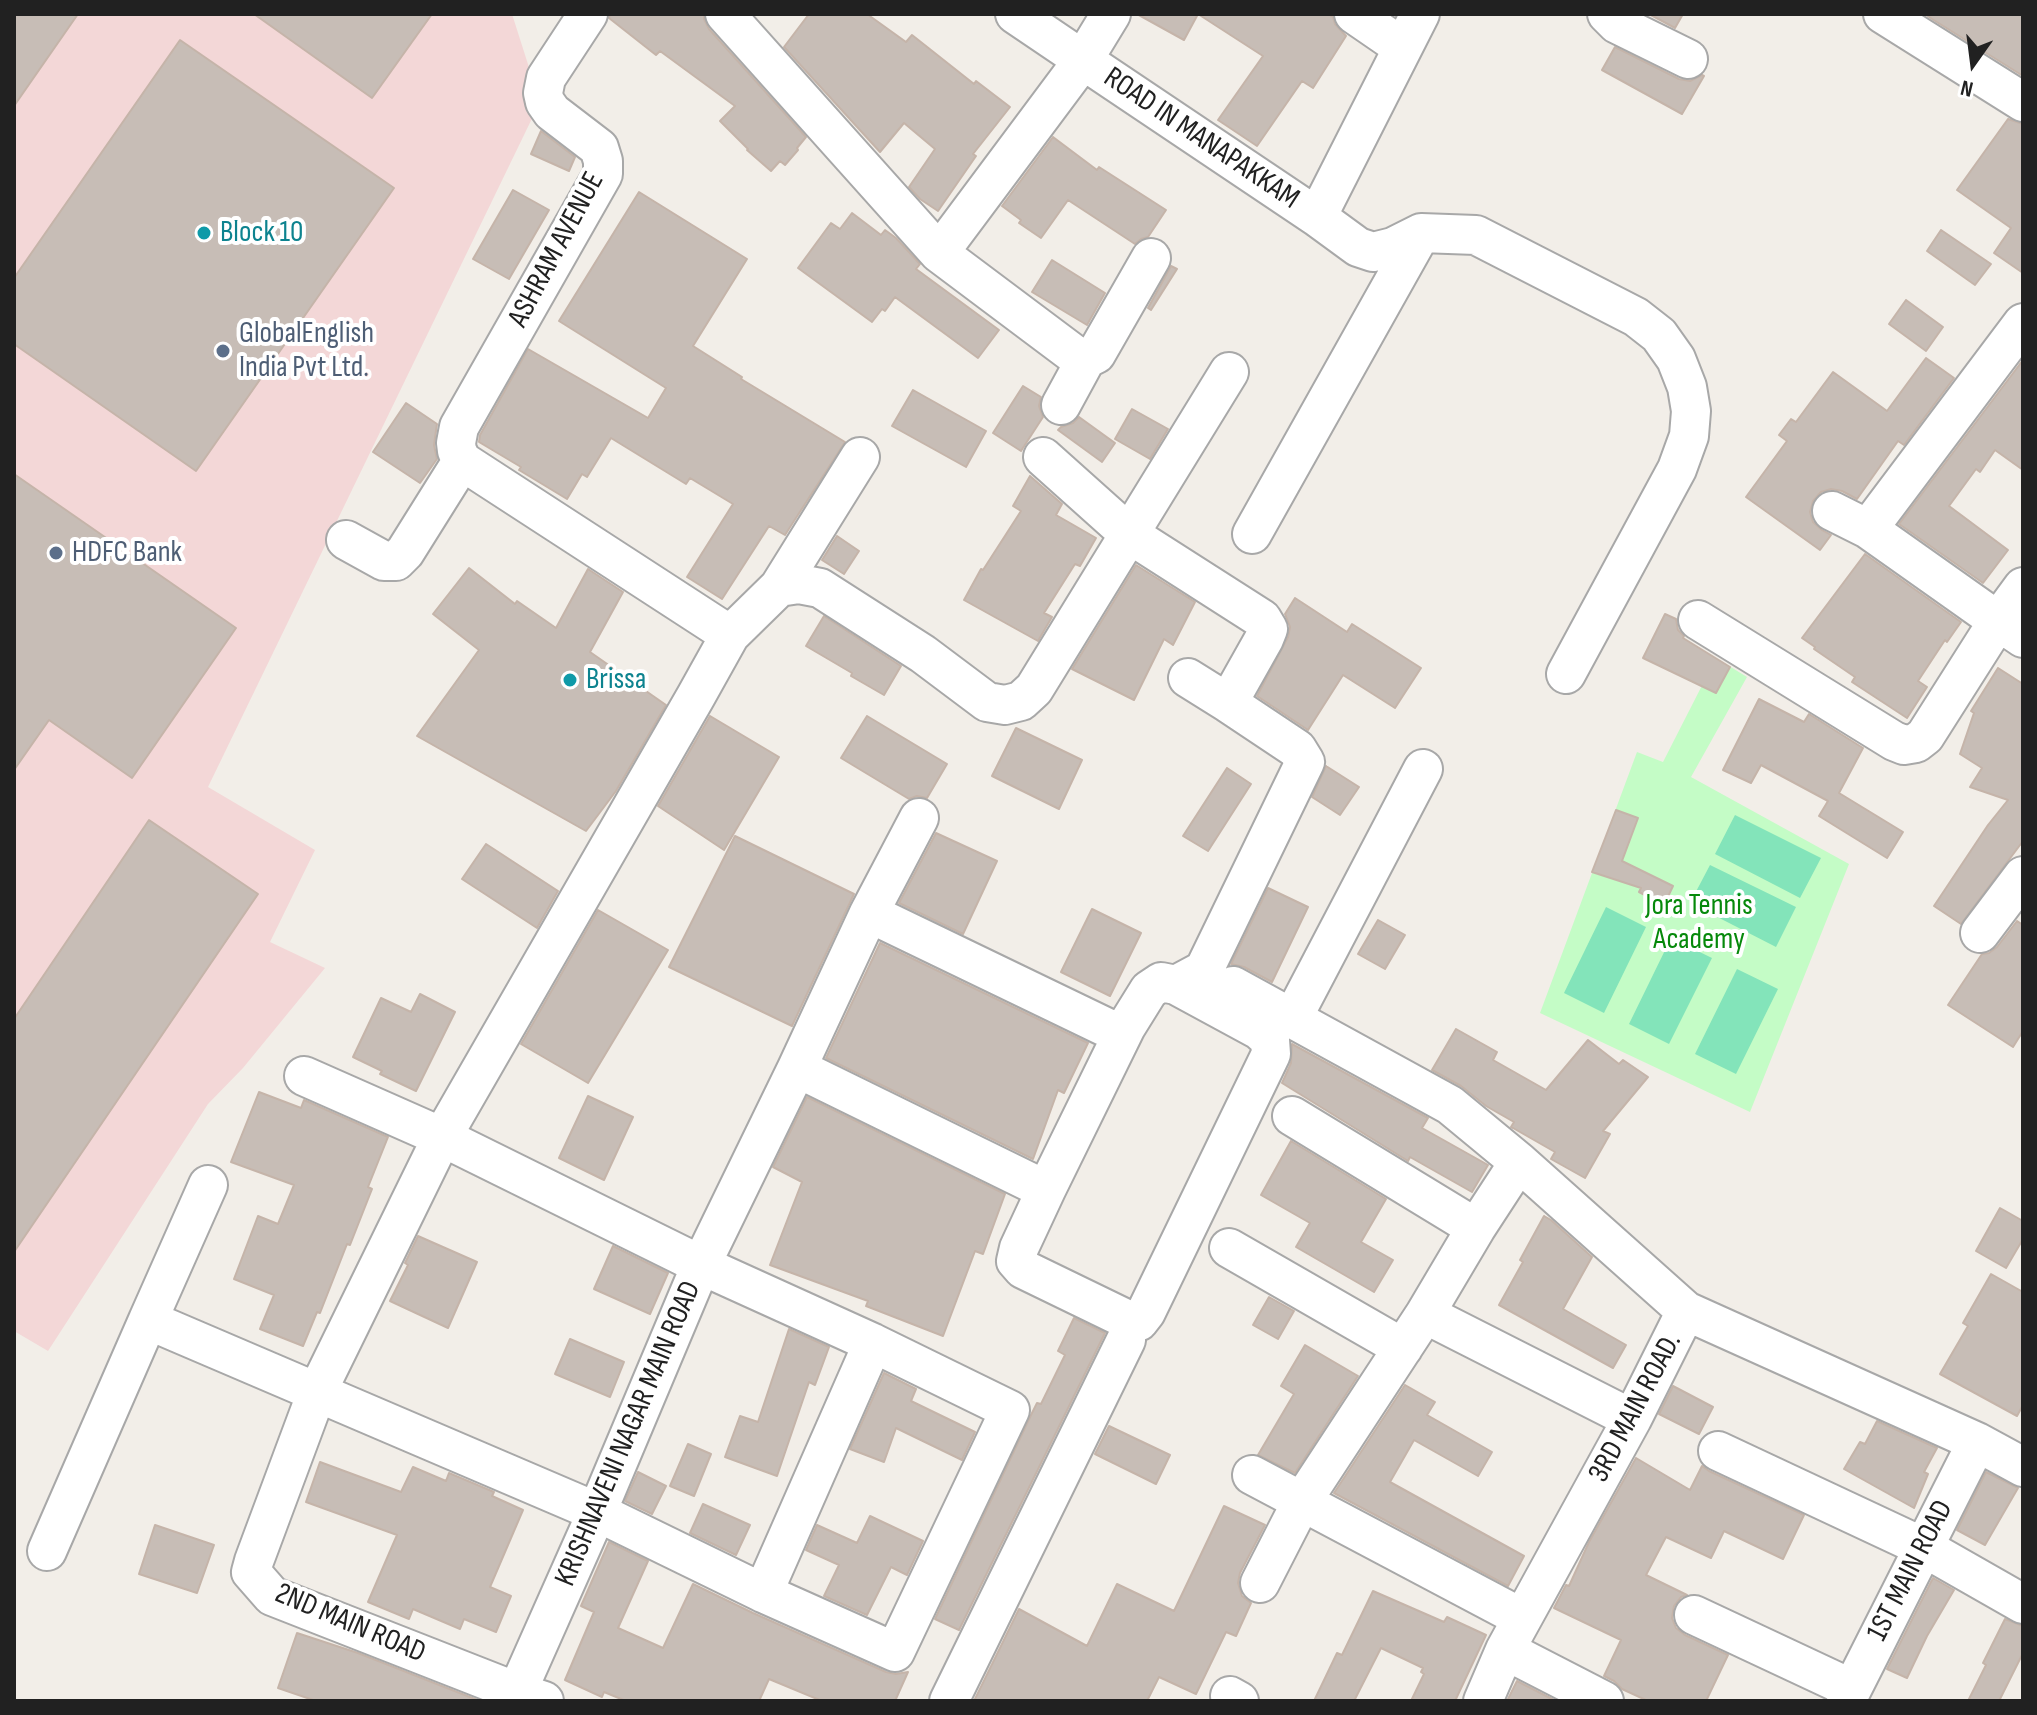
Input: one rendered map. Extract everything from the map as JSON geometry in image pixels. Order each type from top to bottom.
[{"type":"street","name":"ASHRAM AVENUE","points":[[462,461],[456,443],[459,427],[603,174],[599,148],[552,112],[543,93],[546,78],[588,14]]},
{"type":"street","points":[[725,14],[939,253],[1075,355],[1086,359]]},
{"type":"street","points":[[1015,14],[1083,60],[1111,14]]},
{"type":"street","points":[[1354,14],[1411,30]]},
{"type":"street","points":[[1607,14],[1617,24],[1688,59]]},
{"type":"street","points":[[1883,14],[2023,102]]},
{"type":"street","name":"ROAD IN MANAPAKKAM","points":[[939,253],[1083,60],[1317,217],[1411,30]]},
{"type":"street","points":[[1317,217],[1358,247],[1373,252],[1393,247],[1421,233],[1476,235],[1636,317],[1659,335],[1676,359],[1687,387],[1691,411],[1689,436],[1677,469],[1566,674]]},
{"type":"street","points":[[1252,534],[1421,233]]},
{"type":"street","points":[[1061,405],[1086,359],[1096,354],[1151,258]]},
{"type":"street","points":[[1868,529],[2023,323]]},
{"type":"street","points":[[779,587],[799,584],[820,588],[923,654],[987,702],[1005,705],[1021,701],[1034,689],[1229,372]]},
{"type":"street","points":[[317,1392],[442,1137],[730,635],[779,587],[860,457]]},
{"type":"street","points":[[1043,457],[1129,534],[1262,619],[1268,629],[1264,639],[1228,703]]},
{"type":"street","points":[[346,540],[384,561],[396,561],[405,552],[462,461],[730,635]]},
{"type":"street","points":[[1832,511],[1868,529],[2011,630]]},
{"type":"street","points":[[1698,620],[1904,745],[1916,743],[1925,736],[2011,630],[2023,587]]},
{"type":"street","points":[[1188,678],[1297,749],[1305,762],[1190,977]]},
{"type":"street","points":[[1292,1019],[1423,769]]},
{"type":"street","points":[[148,1320],[597,1512],[763,1593],[895,1652],[1010,1410],[873,1343],[701,1265],[869,913],[919,818]]},
{"type":"street","points":[[1980,933],[2023,876]]},
{"type":"street","points":[[869,913],[1122,1035]]},
{"type":"street","points":[[1190,977],[1270,1040],[1271,1054],[1146,1312],[1139,1321],[1126,1319],[1023,1269],[1016,1261],[1019,1248],[1122,1035],[1149,990],[1161,982],[1190,977],[1292,1019],[1450,1105],[1519,1162],[1686,1311]]},
{"type":"street","points":[[797,1068],[1046,1190]]},
{"type":"street","name":"KRISHNAVENI NAGAR MAIN ROAD","points":[[304,1076],[442,1137],[701,1265],[597,1512],[530,1697]]},
{"type":"street","points":[[1292,1116],[1476,1228]]},
{"type":"street","points":[[1260,1583],[1301,1503],[1425,1314],[1519,1162]]},
{"type":"street","points":[[47,1551],[208,1185]]},
{"type":"street","points":[[1229,1248],[1403,1348]]},
{"type":"street","name":"3RD MAIN ROAD.","points":[[1483,1701],[1513,1634],[1632,1419],[1686,1311],[1977,1442],[2023,1467]]},
{"type":"street","points":[[1425,1314],[1632,1419]]},
{"type":"street","points":[[949,1701],[1126,1340]]},
{"type":"street","points":[[763,1593],[873,1343]]},
{"type":"street","name":"2ND MAIN ROAD","points":[[317,1392],[251,1572],[272,1596],[530,1697]]},
{"type":"street","name":"1ST MAIN ROAD","points":[[1849,1695],[1977,1442]]},
{"type":"street","points":[[1718,1451],[1923,1547],[2023,1604]]},
{"type":"street","points":[[1252,1475],[1513,1634],[1604,1701]]},
{"type":"street","points":[[1694,1615],[1849,1695]]},
{"type":"shaded area","points":[[14,14],[512,14],[540,102],[208,787],[315,850],[270,942],[325,968],[243,1068],[208,1104],[48,1351],[14,1331]]},
{"type":"green space","name":"Jora Tennis Academy","points":[[1716,658],[1747,677],[1691,777],[1849,864],[1750,1112],[1540,1013],[1637,752],[1663,762]]},
{"type":"green space","points":[[1735,815],[1821,858],[1800,898],[1715,854]]},
{"type":"green space","points":[[1710,865],[1796,907],[1776,947],[1690,903]]},
{"type":"green space","points":[[1606,907],[1646,927],[1604,1013],[1564,993]]},
{"type":"green space","points":[[1671,938],[1712,958],[1669,1044],[1629,1024]]},
{"type":"green space","points":[[1737,969],[1778,989],[1736,1074],[1695,1054]]},
{"type":"building","points":[[14,14],[78,14],[14,106]]},
{"type":"building","points":[[254,14],[432,14],[372,98]]},
{"type":"building","points":[[610,14],[704,14],[709,29],[806,137],[798,150],[785,165],[780,161],[771,171],[720,121],[735,106],[660,51],[656,55],[609,18]]},
{"type":"building","points":[[809,14],[867,14],[906,42],[912,35],[974,84],[976,81],[1010,107],[973,154],[976,156],[938,211],[909,187],[935,149],[904,123],[880,152],[784,47]]},
{"type":"building","points":[[1137,14],[1198,14],[1184,40]]},
{"type":"building","points":[[1198,14],[1328,14],[1346,36],[1313,88],[1302,81],[1257,146],[1218,120],[1263,56]]},
{"type":"building","points":[[1649,14],[1683,14],[1675,28]]},
{"type":"building","points":[[1925,14],[2023,14],[2023,76],[1932,19]]},
{"type":"building","name":"Block 10","points":[[180,40],[394,188],[196,471],[14,344],[14,278]]},
{"type":"building","points":[[1615,47],[1679,79],[1690,81],[1704,76],[1682,114],[1602,70]]},
{"type":"building","points":[[2008,119],[2023,124],[2023,273],[1994,253],[2011,228],[1957,190]]},
{"type":"building","points":[[541,131],[575,157],[569,171],[531,154]]},
{"type":"building","points":[[1053,137],[1097,170],[1099,167],[1166,210],[1148,237],[1135,244],[1068,200],[1041,238],[1002,206]]},
{"type":"building","points":[[513,190],[549,210],[509,279],[473,259]]},
{"type":"building","points":[[639,192],[747,259],[693,346],[845,442],[785,535],[769,526],[722,599],[687,577],[733,504],[690,478],[686,484],[611,438],[587,477],[582,474],[567,499],[479,442],[528,349],[648,418],[666,388],[559,321]]},
{"type":"building","points":[[852,213],[881,235],[885,230],[896,238],[920,264],[916,269],[999,330],[978,358],[895,297],[872,322],[798,268],[831,223],[840,229]]},
{"type":"building","points":[[1941,230],[1991,264],[1975,285],[1927,251]]},
{"type":"building","points":[[1052,260],[1105,293],[1087,325],[1032,292]]},
{"type":"building","points":[[1171,266],[1177,269],[1151,310],[1148,308]]},
{"type":"building","points":[[1906,300],[1943,327],[1926,351],[1889,324]]},
{"type":"building","points":[[1926,358],[1954,378],[1904,445],[1898,441],[1857,499],[1831,489],[1821,492],[1813,501],[1810,512],[1813,522],[1831,535],[1820,550],[1746,497],[1787,441],[1779,435],[1791,419],[1796,422],[1833,372],[1887,411]]},
{"type":"building","points":[[2023,360],[2023,470],[1995,450],[1980,472],[1976,469],[1949,506],[2008,550],[1983,583],[1899,524]]},
{"type":"building","points":[[1023,386],[1041,397],[1039,406],[1043,417],[1021,451],[993,433]]},
{"type":"building","points":[[913,390],[986,431],[966,467],[892,426]]},
{"type":"building","points":[[406,403],[437,424],[434,445],[437,459],[420,483],[373,452]]},
{"type":"building","points":[[1132,409],[1168,429],[1150,459],[1115,439]]},
{"type":"building","points":[[1079,417],[1115,443],[1102,462],[1058,430]]},
{"type":"building","points":[[14,474],[236,628],[132,778],[49,720],[14,770]]},
{"type":"building","points":[[1030,476],[1062,504],[1056,515],[1096,538],[1080,566],[1075,564],[1044,613],[1052,617],[1038,641],[964,600],[981,569],[1021,511],[1013,506]]},
{"type":"building","points":[[837,536],[859,551],[844,574],[822,560]]},
{"type":"building","points":[[1865,554],[1961,622],[1918,681],[1927,687],[1907,718],[1852,682],[1855,677],[1802,638]]},
{"type":"building","points":[[1136,565],[1195,602],[1173,645],[1164,639],[1134,700],[1072,669]]},
{"type":"building","points":[[469,568],[515,604],[517,601],[556,628],[588,569],[623,592],[590,652],[666,705],[616,791],[586,831],[417,736],[479,650],[433,614]]},
{"type":"building","points":[[1295,598],[1347,632],[1352,624],[1421,668],[1395,708],[1343,675],[1308,730],[1257,696],[1288,637],[1290,627],[1285,614]]},
{"type":"building","points":[[1665,614],[1676,619],[1683,638],[1730,667],[1716,693],[1643,658]]},
{"type":"building","points":[[824,616],[901,666],[884,695],[806,646]]},
{"type":"building","points":[[1998,668],[2023,684],[2023,841],[1961,924],[1934,906],[2008,800],[1970,787],[1982,768],[1960,754],[1974,713],[1971,711]]},
{"type":"building","points":[[1759,699],[1804,722],[1809,714],[1863,748],[1839,793],[1903,832],[1887,858],[1819,816],[1828,801],[1761,765],[1751,783],[1723,770]]},
{"type":"building","points":[[710,716],[779,757],[724,850],[658,806]]},
{"type":"building","points":[[867,716],[947,764],[927,798],[917,796],[909,799],[841,758]]},
{"type":"building","points":[[1016,728],[1082,760],[1059,809],[992,776]]},
{"type":"building","points":[[1326,766],[1359,787],[1340,815],[1312,797]]},
{"type":"building","points":[[1227,768],[1251,784],[1208,851],[1183,836]]},
{"type":"building","points":[[1616,810],[1638,818],[1622,861],[1673,886],[1664,905],[1639,892],[1641,888],[1592,872]]},
{"type":"building","points":[[149,820],[258,894],[14,1252],[14,1019]]},
{"type":"building","points":[[936,833],[997,861],[963,934],[899,903]]},
{"type":"building","points":[[735,836],[854,894],[792,1026],[669,967]]},
{"type":"building","points":[[486,844],[558,891],[537,928],[462,879]]},
{"type":"building","points":[[1268,888],[1308,907],[1272,982],[1244,967],[1231,964]]},
{"type":"building","points":[[1092,909],[1141,933],[1110,996],[1061,972]]},
{"type":"building","points":[[598,910],[668,950],[588,1083],[521,1044]]},
{"type":"building","points":[[1378,920],[1405,935],[1385,969],[1358,954]]},
{"type":"building","points":[[2017,921],[2023,925],[2023,1031],[2013,1047],[1948,1005],[1982,954],[1997,947]]},
{"type":"building","points":[[880,943],[1088,1043],[1064,1093],[1058,1090],[1033,1159],[826,1058]]},
{"type":"building","points":[[420,994],[455,1012],[416,1091],[353,1057],[381,998],[411,1012]]},
{"type":"building","points":[[1456,1029],[1497,1052],[1493,1060],[1546,1090],[1588,1040],[1619,1064],[1623,1060],[1648,1077],[1603,1131],[1610,1134],[1585,1178],[1551,1159],[1555,1152],[1511,1127],[1514,1122],[1432,1070]]},
{"type":"building","points":[[1292,1044],[1428,1118],[1422,1128],[1488,1165],[1472,1192],[1410,1157],[1408,1161],[1282,1083],[1291,1063]]},
{"type":"building","points":[[259,1092],[301,1108],[304,1100],[388,1137],[350,1245],[347,1244],[320,1313],[317,1312],[303,1346],[260,1329],[274,1295],[234,1279],[258,1216],[278,1224],[294,1185],[231,1162]]},
{"type":"building","points":[[588,1096],[633,1117],[604,1180],[559,1158]]},
{"type":"building","points":[[807,1097],[1005,1194],[983,1254],[975,1251],[943,1336],[866,1306],[868,1301],[770,1265],[802,1182],[773,1167]]},
{"type":"building","points":[[1291,1141],[1386,1199],[1361,1242],[1393,1260],[1374,1292],[1296,1247],[1310,1223],[1261,1195]]},
{"type":"building","points":[[2000,1208],[2023,1221],[2023,1239],[2006,1268],[1976,1251]]},
{"type":"building","points":[[1544,1216],[1592,1257],[1563,1309],[1626,1345],[1613,1368],[1499,1305]]},
{"type":"building","points":[[418,1236],[477,1262],[448,1328],[390,1301]]},
{"type":"building","points":[[613,1246],[668,1273],[650,1314],[594,1289]]},
{"type":"building","points":[[1991,1274],[2023,1292],[2023,1405],[2017,1416],[1940,1374],[1968,1326],[1963,1323]]},
{"type":"building","points":[[1269,1297],[1294,1311],[1278,1339],[1253,1325]]},
{"type":"building","points":[[1074,1318],[1105,1333],[959,1630],[935,1619],[1031,1415],[1037,1403],[1041,1404],[1065,1355],[1058,1351]]},
{"type":"building","points":[[789,1329],[829,1347],[815,1385],[809,1382],[777,1476],[725,1457],[740,1416],[758,1422]]},
{"type":"building","points":[[570,1339],[624,1362],[610,1397],[555,1374]]},
{"type":"building","points":[[1305,1345],[1358,1376],[1295,1473],[1258,1455],[1294,1394],[1281,1386]]},
{"type":"building","points":[[884,1373],[916,1389],[911,1401],[975,1432],[962,1460],[896,1428],[884,1462],[850,1449]]},
{"type":"building","points":[[1405,1385],[1435,1402],[1427,1415],[1492,1452],[1478,1476],[1414,1440],[1390,1482],[1524,1556],[1508,1586],[1334,1493]]},
{"type":"building","points":[[1673,1386],[1713,1407],[1699,1434],[1659,1414]]},
{"type":"building","points":[[1877,1421],[1937,1448],[1924,1472],[1928,1474],[1914,1508],[1844,1469],[1860,1442],[1865,1444]]},
{"type":"building","points":[[1109,1426],[1170,1455],[1156,1484],[1095,1454]]},
{"type":"building","points":[[688,1444],[711,1454],[694,1496],[670,1486]]},
{"type":"building","points":[[1636,1458],[1690,1490],[1702,1466],[1804,1515],[1783,1559],[1724,1531],[1711,1558],[1666,1537],[1646,1575],[1687,1595],[1674,1606],[1672,1618],[1676,1628],[1728,1655],[1706,1701],[1648,1701],[1622,1689],[1604,1676],[1621,1640],[1554,1608],[1566,1585],[1569,1586],[1589,1542]]},
{"type":"building","points":[[320,1462],[401,1492],[413,1467],[446,1481],[449,1473],[494,1492],[492,1496],[523,1510],[490,1587],[511,1596],[496,1632],[464,1619],[460,1629],[413,1609],[409,1619],[368,1602],[397,1535],[306,1502]]},
{"type":"building","points":[[638,1472],[666,1486],[652,1514],[625,1501]]},
{"type":"building","points":[[1986,1472],[2018,1488],[1985,1545],[1957,1530]]},
{"type":"building","points":[[703,1504],[750,1525],[736,1555],[690,1533]]},
{"type":"building","points":[[1224,1506],[1265,1525],[1240,1573],[1238,1583],[1242,1596],[1251,1603],[1236,1636],[1226,1632],[1196,1694],[1159,1677],[1147,1701],[974,1701],[1019,1609],[1087,1646],[1117,1584],[1174,1611]]},
{"type":"building","points":[[870,1516],[923,1541],[907,1575],[891,1567],[867,1615],[824,1596],[839,1565],[806,1550],[817,1525],[857,1543]]},
{"type":"building","points":[[155,1525],[214,1545],[197,1593],[139,1574]]},
{"type":"building","points":[[609,1542],[648,1561],[618,1628],[663,1648],[693,1584],[886,1672],[908,1672],[895,1701],[822,1701],[769,1679],[759,1701],[626,1701],[604,1692],[602,1697],[565,1680],[594,1612],[581,1606]]},
{"type":"building","points":[[1933,1578],[1954,1590],[1907,1678],[1887,1669]]},
{"type":"building","points":[[1373,1591],[1444,1622],[1447,1617],[1486,1635],[1455,1701],[1411,1701],[1424,1674],[1421,1672],[1423,1668],[1381,1648],[1354,1701],[1314,1701],[1337,1653],[1342,1655]]},
{"type":"building","points":[[2005,1619],[2023,1626],[2023,1653],[1999,1701],[1968,1701],[1986,1665],[1983,1663]]},
{"type":"building","points":[[297,1633],[358,1653],[480,1701],[316,1701],[278,1688]]},
{"type":"building","points":[[1517,1681],[1556,1701],[1507,1701]]},
{"type":"place","name":"Block 10","points":[[204,233]]},
{"type":"place","name":"GlobalEnglish India Pvt Ltd.","points":[[223,351]]},
{"type":"place","name":"HDFC Bank","points":[[56,553]]},
{"type":"place","name":"Brissa","points":[[570,680]]}]
